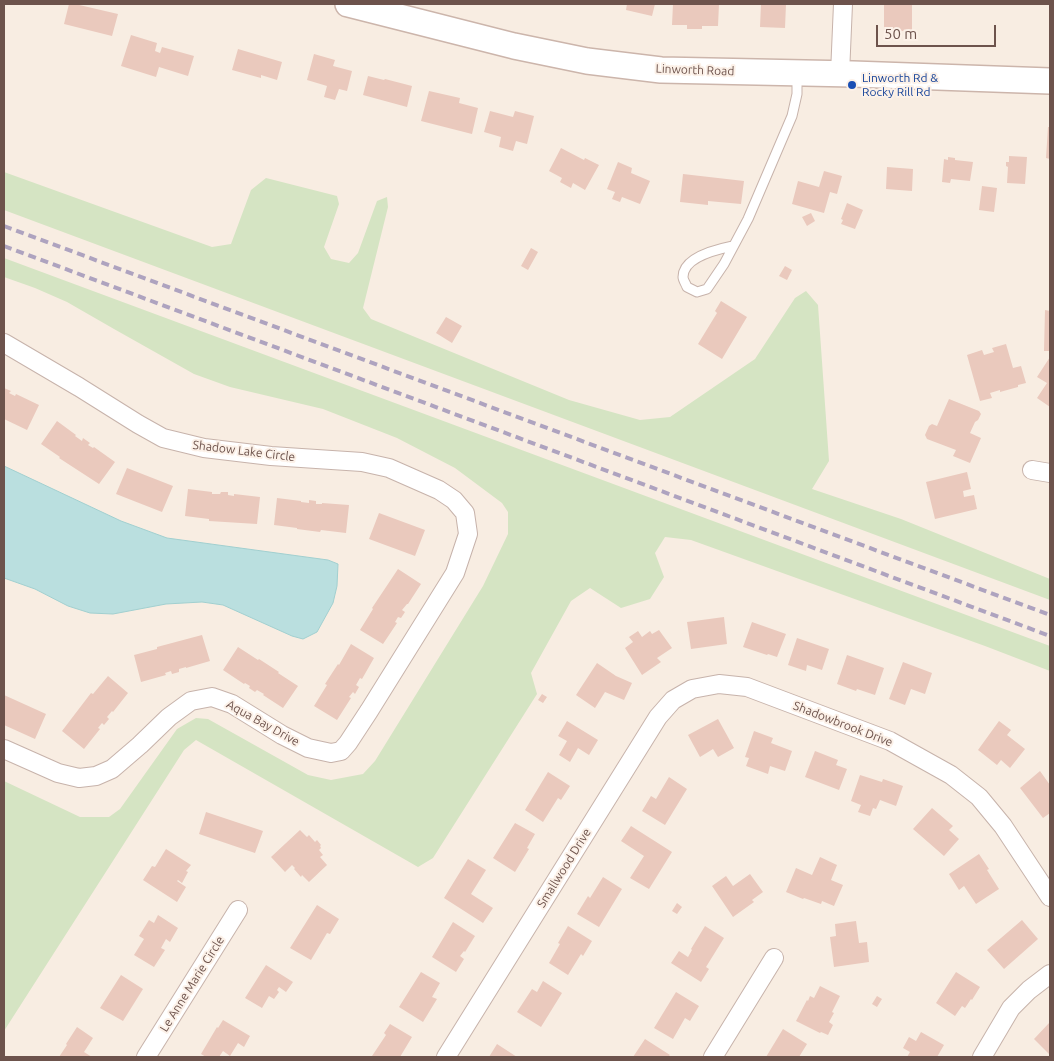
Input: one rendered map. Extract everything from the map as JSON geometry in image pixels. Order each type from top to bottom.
[{"type":"main road","name":"Linworth Road","points":[[348,4],[514,46],[587,61],[661,70],[1050,81]]},
{"type":"street","points":[[840,74],[843,4]]},
{"type":"street","name":"Shadow Lake Circle","points":[[4,344],[163,438],[204,448],[272,456],[362,462],[389,468],[439,490],[454,500],[465,513]]},
{"type":"street","points":[[1032,470],[1050,473]]},
{"type":"street","name":"Aqua Bay Drive","points":[[4,749],[58,773],[79,778],[96,776],[112,769],[170,717],[191,701],[212,697],[232,704],[308,748],[331,753],[341,751],[369,711],[455,573],[468,534],[465,513]]},
{"type":"street","name":"Shadowbrook Drive","points":[[692,688],[720,684],[746,687],[890,741],[951,775],[979,797],[1003,826],[1050,897]]},
{"type":"street","name":"Smallwood Drive","points":[[446,1057],[658,717],[673,700],[692,688]]},
{"type":"street","name":"Le Anne Marie Circle","points":[[146,1057],[238,910]]},
{"type":"street","points":[[713,1057],[774,958]]},
{"type":"street","points":[[982,1057],[1011,1008],[1029,990],[1050,974]]},
{"type":"lane","points":[[733,246],[694,258],[685,268],[683,278],[687,288],[697,292],[707,289],[724,264],[748,219],[792,116],[797,94],[798,73]]},
{"type":"green space","points":[[4,172],[212,247],[231,244],[251,190],[266,178],[337,196],[339,204],[324,247],[331,259],[349,263],[358,253],[377,201],[387,197],[388,207],[363,308],[371,319],[569,400],[640,420],[670,417],[755,359],[795,298],[806,291],[818,305],[829,461],[812,489],[901,519],[1050,579],[1050,600],[4,210]]},
{"type":"green space","points":[[4,258],[1050,646],[1050,671],[691,540],[665,537],[655,553],[664,577],[650,599],[621,608],[590,588],[571,601],[531,673],[537,694],[433,858],[418,867],[196,740],[184,750],[4,1031],[4,781],[80,817],[109,817],[120,809],[177,729],[196,718],[208,719],[308,775],[331,780],[363,774],[375,761],[483,586],[508,534],[508,512],[502,503],[455,468],[397,438],[323,409],[230,387],[194,374],[67,302],[4,277]]},
{"type":"water","points":[[4,466],[121,521],[167,538],[328,560],[338,564],[337,586],[333,603],[317,632],[303,639],[292,636],[223,605],[202,602],[166,604],[113,614],[90,613],[68,606],[35,589],[4,578]]},
{"type":"building","points":[[69,4],[118,14],[112,36],[64,24]]},
{"type":"building","points":[[627,4],[655,4],[652,16],[626,10]]},
{"type":"building","points":[[673,4],[719,4],[718,26],[702,26],[702,29],[687,29],[687,25],[672,25]]},
{"type":"building","points":[[761,4],[786,4],[785,28],[760,27]]},
{"type":"building","points":[[884,4],[912,4],[912,31],[884,31]]},
{"type":"building","points":[[131,35],[157,43],[155,51],[160,53],[162,47],[194,56],[188,76],[159,67],[156,77],[121,66]]},
{"type":"building","points":[[238,49],[282,62],[277,80],[261,75],[261,78],[232,70]]},
{"type":"building","points":[[314,54],[335,60],[333,66],[352,71],[347,91],[339,89],[335,100],[324,97],[327,86],[307,80]]},
{"type":"building","points":[[368,76],[412,86],[407,107],[363,95]]},
{"type":"building","points":[[429,91],[460,98],[459,103],[478,108],[472,134],[421,121]]},
{"type":"building","points":[[490,111],[513,117],[515,111],[534,116],[527,144],[516,141],[513,151],[499,147],[501,137],[484,132]]},
{"type":"building","points":[[1048,127],[1050,127],[1050,159],[1046,158]]},
{"type":"building","points":[[561,148],[584,160],[585,158],[599,165],[585,190],[573,183],[571,188],[560,182],[562,178],[549,171]]},
{"type":"building","points":[[1009,156],[1027,157],[1025,184],[1007,183],[1008,167],[1006,162],[1009,162]]},
{"type":"building","points":[[948,157],[955,158],[955,160],[973,162],[970,181],[951,179],[950,183],[942,182],[944,159],[948,160]]},
{"type":"building","points":[[618,162],[632,168],[631,173],[650,181],[640,204],[622,197],[620,202],[612,199],[615,192],[607,189]]},
{"type":"building","points":[[887,167],[913,169],[912,191],[886,189]]},
{"type":"building","points":[[824,171],[842,176],[837,194],[830,192],[824,213],[792,204],[798,181],[819,187]]},
{"type":"building","points":[[683,174],[744,181],[741,204],[708,201],[708,205],[680,202]]},
{"type":"building","points":[[982,186],[997,188],[994,212],[979,210]]},
{"type":"building","points":[[847,203],[863,210],[855,229],[841,224]]},
{"type":"building","points":[[811,213],[815,221],[807,226],[802,217]]},
{"type":"building","points":[[531,248],[538,252],[528,270],[521,266]]},
{"type":"building","points":[[785,266],[792,270],[787,280],[779,276]]},
{"type":"building","points":[[721,301],[747,317],[722,359],[698,344],[717,313],[715,311]]},
{"type":"building","points":[[1045,310],[1050,311],[1050,351],[1044,351]]},
{"type":"building","points":[[446,317],[462,326],[452,343],[436,333]]},
{"type":"building","points":[[1006,344],[1013,368],[1021,366],[1026,383],[1000,392],[1000,390],[990,393],[992,398],[980,401],[967,355],[982,350],[984,355],[994,352],[992,348]]},
{"type":"building","points":[[1050,357],[1050,407],[1037,398],[1047,383],[1037,377]]},
{"type":"building","points":[[4,388],[11,391],[9,393],[15,396],[16,394],[39,405],[27,430],[4,419]]},
{"type":"building","points":[[949,399],[979,411],[981,414],[970,433],[981,438],[970,463],[953,456],[956,450],[927,439],[925,435],[929,426],[932,424],[937,426]]},
{"type":"building","points":[[57,421],[82,441],[83,438],[90,443],[88,445],[94,447],[115,462],[99,484],[41,444]]},
{"type":"building","points":[[127,468],[173,486],[162,512],[116,494]]},
{"type":"building","points":[[967,472],[971,489],[963,491],[964,497],[974,495],[977,509],[935,519],[926,482]]},
{"type":"building","points":[[188,489],[212,492],[212,494],[228,492],[228,495],[234,496],[234,494],[260,497],[257,524],[209,521],[209,519],[185,516]]},
{"type":"building","points":[[277,498],[309,503],[309,500],[316,501],[316,504],[349,505],[346,533],[321,530],[320,532],[274,525]]},
{"type":"building","points":[[379,513],[425,530],[415,556],[369,539]]},
{"type":"building","points":[[398,569],[421,584],[402,610],[405,612],[401,618],[398,617],[395,622],[397,623],[383,644],[360,630]]},
{"type":"building","points":[[724,617],[727,644],[691,649],[687,622]]},
{"type":"building","points":[[752,622],[786,634],[777,657],[743,647]]},
{"type":"building","points":[[659,630],[672,648],[657,658],[661,662],[642,675],[625,648],[633,642],[629,637],[638,631],[642,637],[650,631],[652,634]]},
{"type":"building","points":[[202,635],[210,661],[179,669],[179,672],[172,674],[171,671],[165,673],[166,675],[141,682],[134,655]]},
{"type":"building","points":[[797,638],[829,649],[822,670],[807,665],[806,671],[788,665]]},
{"type":"building","points":[[351,644],[374,658],[362,679],[360,678],[356,685],[359,687],[355,694],[353,692],[349,697],[351,698],[337,720],[314,706],[327,685],[325,684]]},
{"type":"building","points":[[238,647],[298,686],[283,708],[264,694],[257,690],[255,692],[249,688],[250,686],[223,670]]},
{"type":"building","points":[[847,655],[884,668],[875,695],[837,684]]},
{"type":"building","points":[[903,662],[932,673],[925,694],[911,689],[905,705],[889,699]]},
{"type":"building","points":[[597,663],[616,676],[632,683],[624,700],[605,692],[595,708],[576,695]]},
{"type":"building","points":[[108,676],[128,693],[107,717],[109,719],[104,725],[102,723],[98,728],[100,729],[84,749],[62,731],[91,693],[93,694]]},
{"type":"building","points":[[542,694],[547,697],[543,703],[538,700]]},
{"type":"building","points":[[4,695],[46,714],[35,739],[4,725]]},
{"type":"building","points":[[718,719],[734,748],[718,757],[713,749],[700,757],[688,735]]},
{"type":"building","points":[[567,721],[598,740],[589,755],[578,748],[570,762],[559,755],[567,741],[558,736]]},
{"type":"building","points":[[999,721],[1011,730],[1007,735],[1025,749],[1010,768],[1001,760],[997,765],[978,750]]},
{"type":"building","points":[[754,731],[773,738],[771,743],[792,751],[785,771],[770,766],[768,774],[746,766],[749,758],[745,757]]},
{"type":"building","points":[[815,751],[838,760],[836,765],[847,769],[839,790],[805,777]]},
{"type":"building","points":[[1040,771],[1050,785],[1050,813],[1043,818],[1020,788]]},
{"type":"building","points":[[548,772],[570,786],[561,800],[558,798],[543,822],[525,810]]},
{"type":"building","points":[[860,775],[882,782],[883,779],[903,786],[896,806],[880,800],[876,809],[873,808],[870,816],[858,812],[861,805],[851,801]]},
{"type":"building","points":[[669,777],[687,789],[665,825],[642,811],[651,796],[656,799]]},
{"type":"building","points":[[932,808],[953,826],[949,830],[959,839],[944,856],[913,829]]},
{"type":"building","points":[[206,812],[263,831],[255,853],[199,834]]},
{"type":"building","points":[[515,823],[535,834],[527,848],[529,849],[515,872],[493,858]]},
{"type":"building","points":[[631,826],[672,852],[649,889],[630,878],[644,856],[621,841]]},
{"type":"building","points":[[300,830],[307,837],[309,835],[315,842],[317,840],[321,845],[319,850],[323,855],[320,857],[327,865],[309,882],[302,875],[301,877],[292,865],[285,872],[271,857]]},
{"type":"building","points":[[166,849],[191,865],[186,871],[188,872],[182,883],[177,881],[186,887],[177,902],[143,880],[152,866],[155,867]]},
{"type":"building","points":[[979,854],[999,889],[976,904],[964,886],[959,890],[949,874]]},
{"type":"building","points":[[820,857],[837,865],[831,880],[843,885],[834,906],[822,901],[821,904],[803,899],[786,892],[796,868],[812,875]]},
{"type":"building","points":[[468,859],[486,870],[471,894],[493,908],[483,923],[444,898]]},
{"type":"building","points":[[750,874],[763,892],[752,900],[754,902],[733,917],[712,886],[726,876],[733,886]]},
{"type":"building","points":[[603,877],[622,889],[599,927],[577,914]]},
{"type":"building","points":[[677,903],[682,907],[677,914],[672,911]]},
{"type":"building","points":[[317,905],[339,919],[330,934],[327,933],[311,960],[290,948]]},
{"type":"building","points":[[158,915],[178,928],[170,942],[166,939],[161,948],[165,950],[154,967],[134,955],[144,939],[139,936],[149,920],[154,923]]},
{"type":"building","points":[[1022,920],[1038,939],[1004,969],[987,950]]},
{"type":"building","points":[[856,921],[859,943],[867,942],[869,962],[834,967],[830,937],[836,936],[835,924]]},
{"type":"building","points":[[453,922],[475,936],[465,952],[460,956],[464,959],[456,972],[432,957]]},
{"type":"building","points":[[568,926],[592,941],[568,975],[549,963]]},
{"type":"building","points":[[705,926],[724,938],[706,967],[709,969],[701,982],[671,963],[679,951],[688,957]]},
{"type":"building","points":[[266,965],[293,982],[286,992],[279,987],[277,990],[279,992],[274,999],[269,996],[262,1008],[245,998]]},
{"type":"building","points":[[421,972],[440,983],[432,997],[437,999],[423,1022],[399,1007]]},
{"type":"building","points":[[956,972],[980,987],[972,1000],[965,1008],[962,1006],[955,1016],[936,1003]]},
{"type":"building","points":[[121,975],[143,989],[123,1021],[100,1008]]},
{"type":"building","points":[[543,981],[562,993],[541,1027],[517,1012],[532,989],[537,992]]},
{"type":"building","points":[[820,986],[840,996],[832,1012],[834,1013],[829,1022],[833,1025],[828,1035],[796,1021],[807,1000],[810,996],[814,998]]},
{"type":"building","points":[[676,992],[699,1006],[690,1021],[685,1018],[673,1039],[654,1028]]},
{"type":"building","points":[[877,996],[882,999],[877,1007],[872,1004]]},
{"type":"building","points":[[223,1020],[250,1036],[244,1047],[238,1043],[230,1056],[223,1051],[219,1057],[206,1057],[201,1054]]},
{"type":"building","points":[[1050,1022],[1050,1055],[1034,1039]]},
{"type":"building","points":[[390,1024],[412,1037],[400,1057],[372,1056],[386,1035],[384,1033]]},
{"type":"building","points":[[77,1027],[93,1038],[84,1052],[92,1057],[59,1057],[66,1044]]},
{"type":"building","points":[[783,1029],[807,1044],[799,1057],[766,1057]]},
{"type":"building","points":[[921,1032],[944,1045],[937,1057],[907,1057],[910,1052],[903,1048],[909,1037],[916,1041]]},
{"type":"building","points":[[645,1039],[670,1055],[668,1057],[633,1057]]},
{"type":"building","points":[[497,1044],[517,1057],[489,1057]]},
{"type":"railway","points":[[4,226],[1050,615]]},
{"type":"railway","points":[[4,246],[1050,636]]},
{"type":"place","name":"Linworth Rd & Rocky Rill Rd","points":[[852,85]]}]
